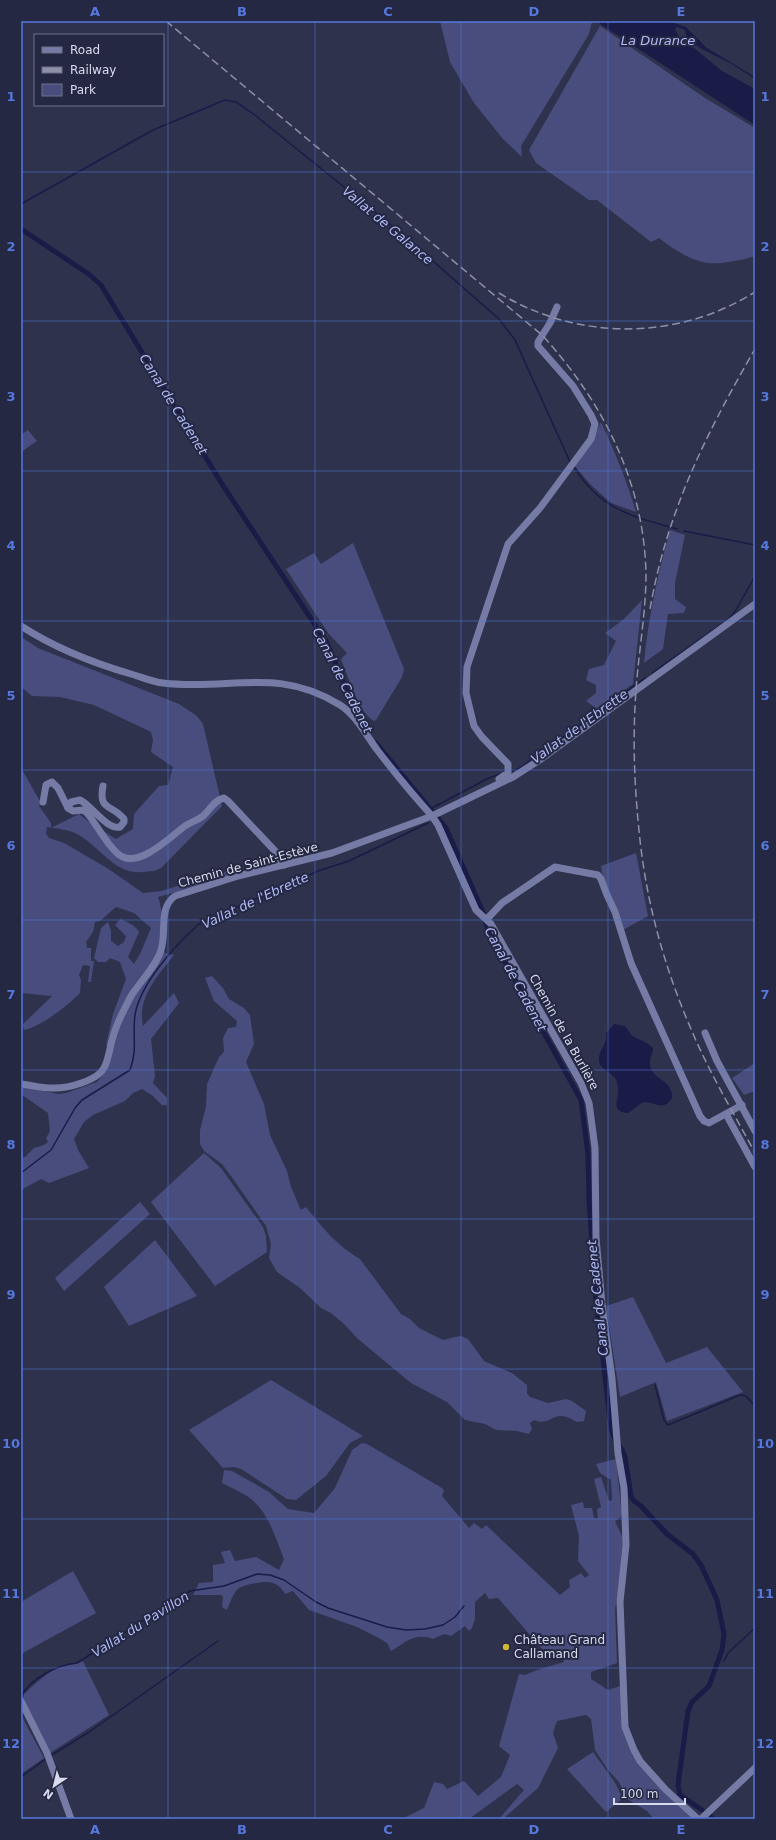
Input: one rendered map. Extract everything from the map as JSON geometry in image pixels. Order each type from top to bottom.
[{"type":"street","points":[[481,791],[505,776],[508,773],[508,767],[505,761],[482,737],[474,726],[466,693],[467,667],[487,611],[502,559],[508,544],[540,508],[570,466],[577,459],[591,439],[595,424],[573,386],[538,346],[538,342],[558,307]]},
{"type":"street","points":[[481,791],[513,777],[541,759],[755,604]]},
{"type":"street","name":"Chemin de la Burlière","points":[[21,626],[82,658],[156,682],[184,684],[274,682],[296,685],[317,692],[349,712],[398,777],[435,814],[476,910],[491,924],[581,1083],[589,1103],[594,1148],[596,1238],[601,1297],[618,1437],[618,1449],[624,1488],[626,1532],[620,1602],[625,1727],[634,1750],[647,1769],[666,1790],[700,1819]]},
{"type":"street","points":[[43,802],[46,785],[52,782],[58,788],[68,808],[73,811],[83,810],[86,812],[117,854],[130,859],[136,858],[158,848],[188,824],[204,815],[217,800],[224,798],[275,851],[284,865]]},
{"type":"street","points":[[68,808],[71,802],[80,800],[108,824],[114,827],[120,827],[124,820],[102,801],[101,796],[103,786]]},
{"type":"street","name":"Chemin de Saint-Estève","points":[[21,1084],[52,1089],[64,1087],[89,1080],[103,1070],[107,1062],[114,1031],[130,998],[162,949],[166,905],[171,899],[180,894],[237,873],[284,865],[332,853],[435,814],[481,791]]},
{"type":"street","points":[[484,917],[555,867],[598,875],[615,912],[631,963],[700,1116],[704,1121],[709,1123],[742,1105]]},
{"type":"street","points":[[705,1033],[717,1062],[755,1131]]},
{"type":"street","points":[[726,1114],[755,1167]]},
{"type":"street","points":[[21,1701],[47,1753],[71,1819]]},
{"type":"street","points":[[700,1819],[755,1768]]},
{"type":"green space","points":[[440,21],[592,22],[589,34],[521,146],[522,157],[503,139],[474,103],[450,62]]},
{"type":"green space","points":[[600,26],[705,98],[755,128],[755,256],[729,262],[708,263],[685,255],[659,238],[651,242],[597,200],[589,200],[536,163],[529,150]]},
{"type":"green space","points":[[601,422],[629,489],[636,512],[611,503],[591,485],[574,465],[590,444]]},
{"type":"green space","points":[[28,430],[37,441],[21,452],[21,435]]},
{"type":"green space","points":[[670,530],[685,535],[675,583],[675,599],[686,607],[684,613],[668,614],[663,649],[644,663],[654,596]]},
{"type":"green space","points":[[353,543],[404,669],[402,677],[374,721],[363,710],[350,684],[341,659],[347,653],[328,633],[286,569],[314,553],[321,564]]},
{"type":"green space","points":[[642,600],[633,684],[597,709],[586,701],[596,693],[596,685],[586,680],[589,669],[604,665],[616,641],[605,633],[624,619]]},
{"type":"green space","points":[[21,637],[38,648],[179,704],[197,716],[203,724],[222,806],[161,868],[154,871],[143,872],[133,872],[124,869],[108,859],[93,845],[77,834],[66,830],[52,828],[79,814],[116,839],[133,829],[134,814],[159,786],[168,785],[173,767],[151,752],[153,740],[151,732],[94,705],[60,697],[32,696],[21,687]]},
{"type":"green space","points":[[21,768],[41,803],[39,806],[51,823],[51,827],[47,827],[46,834],[49,838],[64,843],[107,868],[143,893],[161,891],[234,869],[235,876],[158,897],[162,918],[162,933],[159,948],[151,963],[129,994],[108,1047],[106,1045],[113,1014],[126,979],[120,962],[110,958],[106,962],[98,962],[94,958],[101,928],[108,922],[111,931],[111,941],[118,946],[124,942],[126,936],[115,925],[120,919],[135,927],[139,932],[128,957],[134,964],[151,928],[134,913],[116,907],[100,921],[95,922],[93,932],[86,942],[87,948],[91,948],[91,961],[94,961],[91,982],[88,982],[90,966],[83,965],[79,975],[81,980],[80,993],[46,1020],[24,1030],[23,1024],[52,996],[21,993]]},
{"type":"green space","points":[[636,853],[648,916],[623,930],[603,877],[601,866]]},
{"type":"green space","points":[[162,952],[174,955],[155,979],[150,988],[143,1006],[142,1016],[143,1026],[174,993],[179,1003],[151,1039],[155,1076],[153,1083],[167,1098],[167,1105],[162,1105],[153,1096],[142,1089],[133,1093],[125,1101],[93,1115],[84,1122],[74,1139],[78,1150],[89,1168],[49,1183],[41,1179],[21,1190],[21,1158],[25,1157],[34,1148],[48,1142],[46,1138],[50,1131],[48,1113],[21,1094],[21,1086],[58,1094],[66,1093],[97,1082],[106,1071],[122,1016]]},
{"type":"green space","points":[[212,976],[223,988],[229,999],[244,1008],[250,1015],[254,1044],[246,1062],[264,1104],[270,1135],[287,1171],[291,1187],[301,1210],[306,1207],[337,1242],[360,1259],[401,1314],[410,1319],[419,1328],[443,1340],[461,1336],[468,1339],[484,1361],[512,1373],[527,1385],[527,1393],[530,1397],[548,1403],[566,1399],[572,1401],[586,1411],[584,1421],[577,1422],[568,1417],[562,1416],[558,1416],[543,1422],[534,1420],[530,1423],[532,1429],[529,1434],[517,1431],[496,1430],[485,1424],[465,1420],[447,1402],[411,1383],[358,1339],[331,1313],[321,1308],[300,1288],[277,1272],[269,1258],[271,1244],[266,1226],[222,1164],[204,1151],[200,1144],[200,1130],[206,1106],[207,1084],[219,1057],[224,1052],[223,1038],[228,1028],[236,1027],[237,1021],[214,1001],[205,978]]},
{"type":"green space","points":[[755,1063],[755,1091],[744,1095],[732,1078]]},
{"type":"green space","points":[[204,1153],[221,1168],[263,1227],[266,1236],[267,1252],[215,1286],[151,1202]]},
{"type":"green space","points":[[140,1202],[150,1214],[64,1291],[55,1278]]},
{"type":"green space","points":[[155,1240],[197,1296],[129,1326],[104,1287]]},
{"type":"green space","points":[[633,1297],[666,1363],[707,1347],[743,1392],[667,1421],[656,1382],[620,1397],[606,1306]]},
{"type":"green space","points":[[271,1380],[363,1436],[350,1443],[326,1476],[296,1500],[287,1499],[241,1469],[234,1467],[223,1468],[189,1430]]},
{"type":"green space","points":[[362,1443],[367,1444],[442,1488],[444,1491],[442,1496],[469,1528],[474,1523],[482,1529],[486,1525],[560,1595],[570,1587],[569,1580],[581,1573],[585,1578],[589,1575],[578,1561],[579,1536],[571,1505],[583,1502],[584,1508],[592,1508],[594,1518],[598,1518],[597,1509],[601,1507],[594,1479],[601,1477],[609,1501],[612,1500],[611,1480],[600,1473],[596,1464],[616,1459],[622,1516],[615,1521],[623,1538],[618,1594],[615,1609],[617,1663],[591,1672],[591,1679],[608,1690],[620,1686],[632,1752],[695,1819],[654,1819],[647,1811],[627,1799],[619,1782],[608,1770],[595,1750],[591,1719],[586,1715],[557,1721],[553,1733],[558,1748],[538,1788],[503,1819],[499,1819],[524,1790],[517,1784],[469,1819],[402,1819],[424,1808],[434,1782],[443,1784],[447,1789],[464,1781],[478,1796],[501,1777],[510,1755],[499,1746],[519,1674],[525,1675],[564,1662],[562,1657],[543,1650],[498,1598],[489,1599],[485,1593],[475,1602],[475,1619],[472,1628],[469,1631],[465,1626],[451,1636],[444,1634],[433,1639],[427,1637],[416,1637],[406,1641],[391,1651],[387,1643],[357,1627],[309,1610],[293,1591],[285,1594],[282,1589],[274,1583],[256,1583],[239,1588],[233,1595],[227,1610],[222,1607],[223,1597],[221,1595],[193,1595],[199,1583],[213,1582],[213,1565],[225,1563],[221,1552],[230,1550],[235,1561],[256,1557],[279,1570],[284,1559],[266,1516],[247,1496],[222,1483],[224,1470],[232,1471],[269,1492],[288,1509],[314,1513],[335,1488],[352,1450]]},
{"type":"green space","points":[[73,1571],[96,1613],[21,1654],[21,1602]]},
{"type":"green space","points":[[83,1661],[109,1715],[50,1753],[23,1701],[24,1694],[42,1678],[57,1668]]},
{"type":"green space","points":[[21,1715],[44,1758],[21,1774]]},
{"type":"green space","points":[[593,1752],[621,1794],[622,1799],[606,1812],[567,1769]]},
{"type":"water","name":"La Durance","points":[[596,21],[669,21],[686,27],[707,48],[755,77],[755,79],[730,63],[700,48],[687,38],[685,30],[677,27],[675,29],[683,44],[694,48],[722,71],[755,89],[755,125]]},
{"type":"water","points":[[614,1024],[625,1026],[632,1036],[647,1043],[653,1048],[650,1062],[651,1069],[654,1074],[670,1087],[672,1092],[672,1098],[666,1105],[643,1102],[628,1113],[618,1109],[618,1086],[616,1080],[601,1066],[599,1060],[600,1052],[606,1041],[606,1033]]},
{"type":"waterway","name":"Vallat de Galance","points":[[21,204],[153,130],[225,100],[236,102],[256,116],[401,233],[499,319],[515,340],[570,462]]},
{"type":"waterway","name":"Canal de Cadenet","points":[[21,229],[90,275],[101,285],[222,484],[327,643],[353,705],[367,730]]},
{"type":"waterway","name":"Vallat de Galance","points":[[574,467],[584,481],[606,502],[631,515],[677,529]]},
{"type":"waterway","name":"Vallat de Galance","points":[[684,531],[755,545]]},
{"type":"waterway","name":"Vallat de l'Ebrette","points":[[652,673],[730,618],[755,576]]},
{"type":"waterway","name":"Vallat de l'Ebrette","points":[[512,771],[520,768],[645,678]]},
{"type":"waterway","name":"Canal de Cadenet","points":[[376,743],[446,828],[482,910],[489,933],[581,1100],[588,1154],[589,1201],[596,1300],[611,1428],[615,1440],[625,1457],[631,1496],[633,1500],[641,1506],[667,1534],[693,1554],[701,1565],[717,1600],[724,1634],[722,1650],[709,1686],[692,1702],[688,1711],[678,1785],[680,1795],[702,1810]]},
{"type":"waterway","name":"Vallat de l'Ebrette","points":[[432,808],[489,778],[500,774]]},
{"type":"waterway","name":"Vallat de l'Ebrette","points":[[21,1173],[51,1150],[75,1108],[82,1100],[130,1070],[134,1055],[134,1022],[138,1003],[151,978],[160,966],[199,924],[318,871],[349,861],[428,823]]},
{"type":"waterway","points":[[655,1385],[664,1420],[668,1425],[740,1395],[746,1396],[753,1404]]},
{"type":"waterway","name":"Vallat du Pavillon","points":[[21,1696],[38,1678],[61,1666],[77,1663],[190,1591],[224,1586],[257,1574],[270,1575],[284,1580],[316,1602],[328,1608],[387,1627],[406,1630],[425,1629],[443,1625],[455,1617],[464,1606]]},
{"type":"waterway","points":[[724,1661],[728,1653],[755,1628]]},
{"type":"waterway","points":[[50,1756],[89,1732],[218,1641]]},
{"type":"waterway","points":[[21,1777],[47,1758]]},
{"type":"railway","points":[[166,21],[542,335],[584,388],[601,416],[616,445],[628,476],[637,507],[643,540],[646,587],[635,698],[634,759],[638,820],[643,864],[652,913],[665,960],[691,1029],[706,1061],[755,1153]]},
{"type":"railway","points":[[499,293],[529,309],[561,320],[594,327],[627,329],[661,327],[693,320],[725,308],[755,292]]},
{"type":"railway","points":[[650,609],[657,573],[667,539],[690,474],[720,412],[755,349]]},
{"type":"place","name":"Château Grand Callamand","points":[[506,1647]]}]
